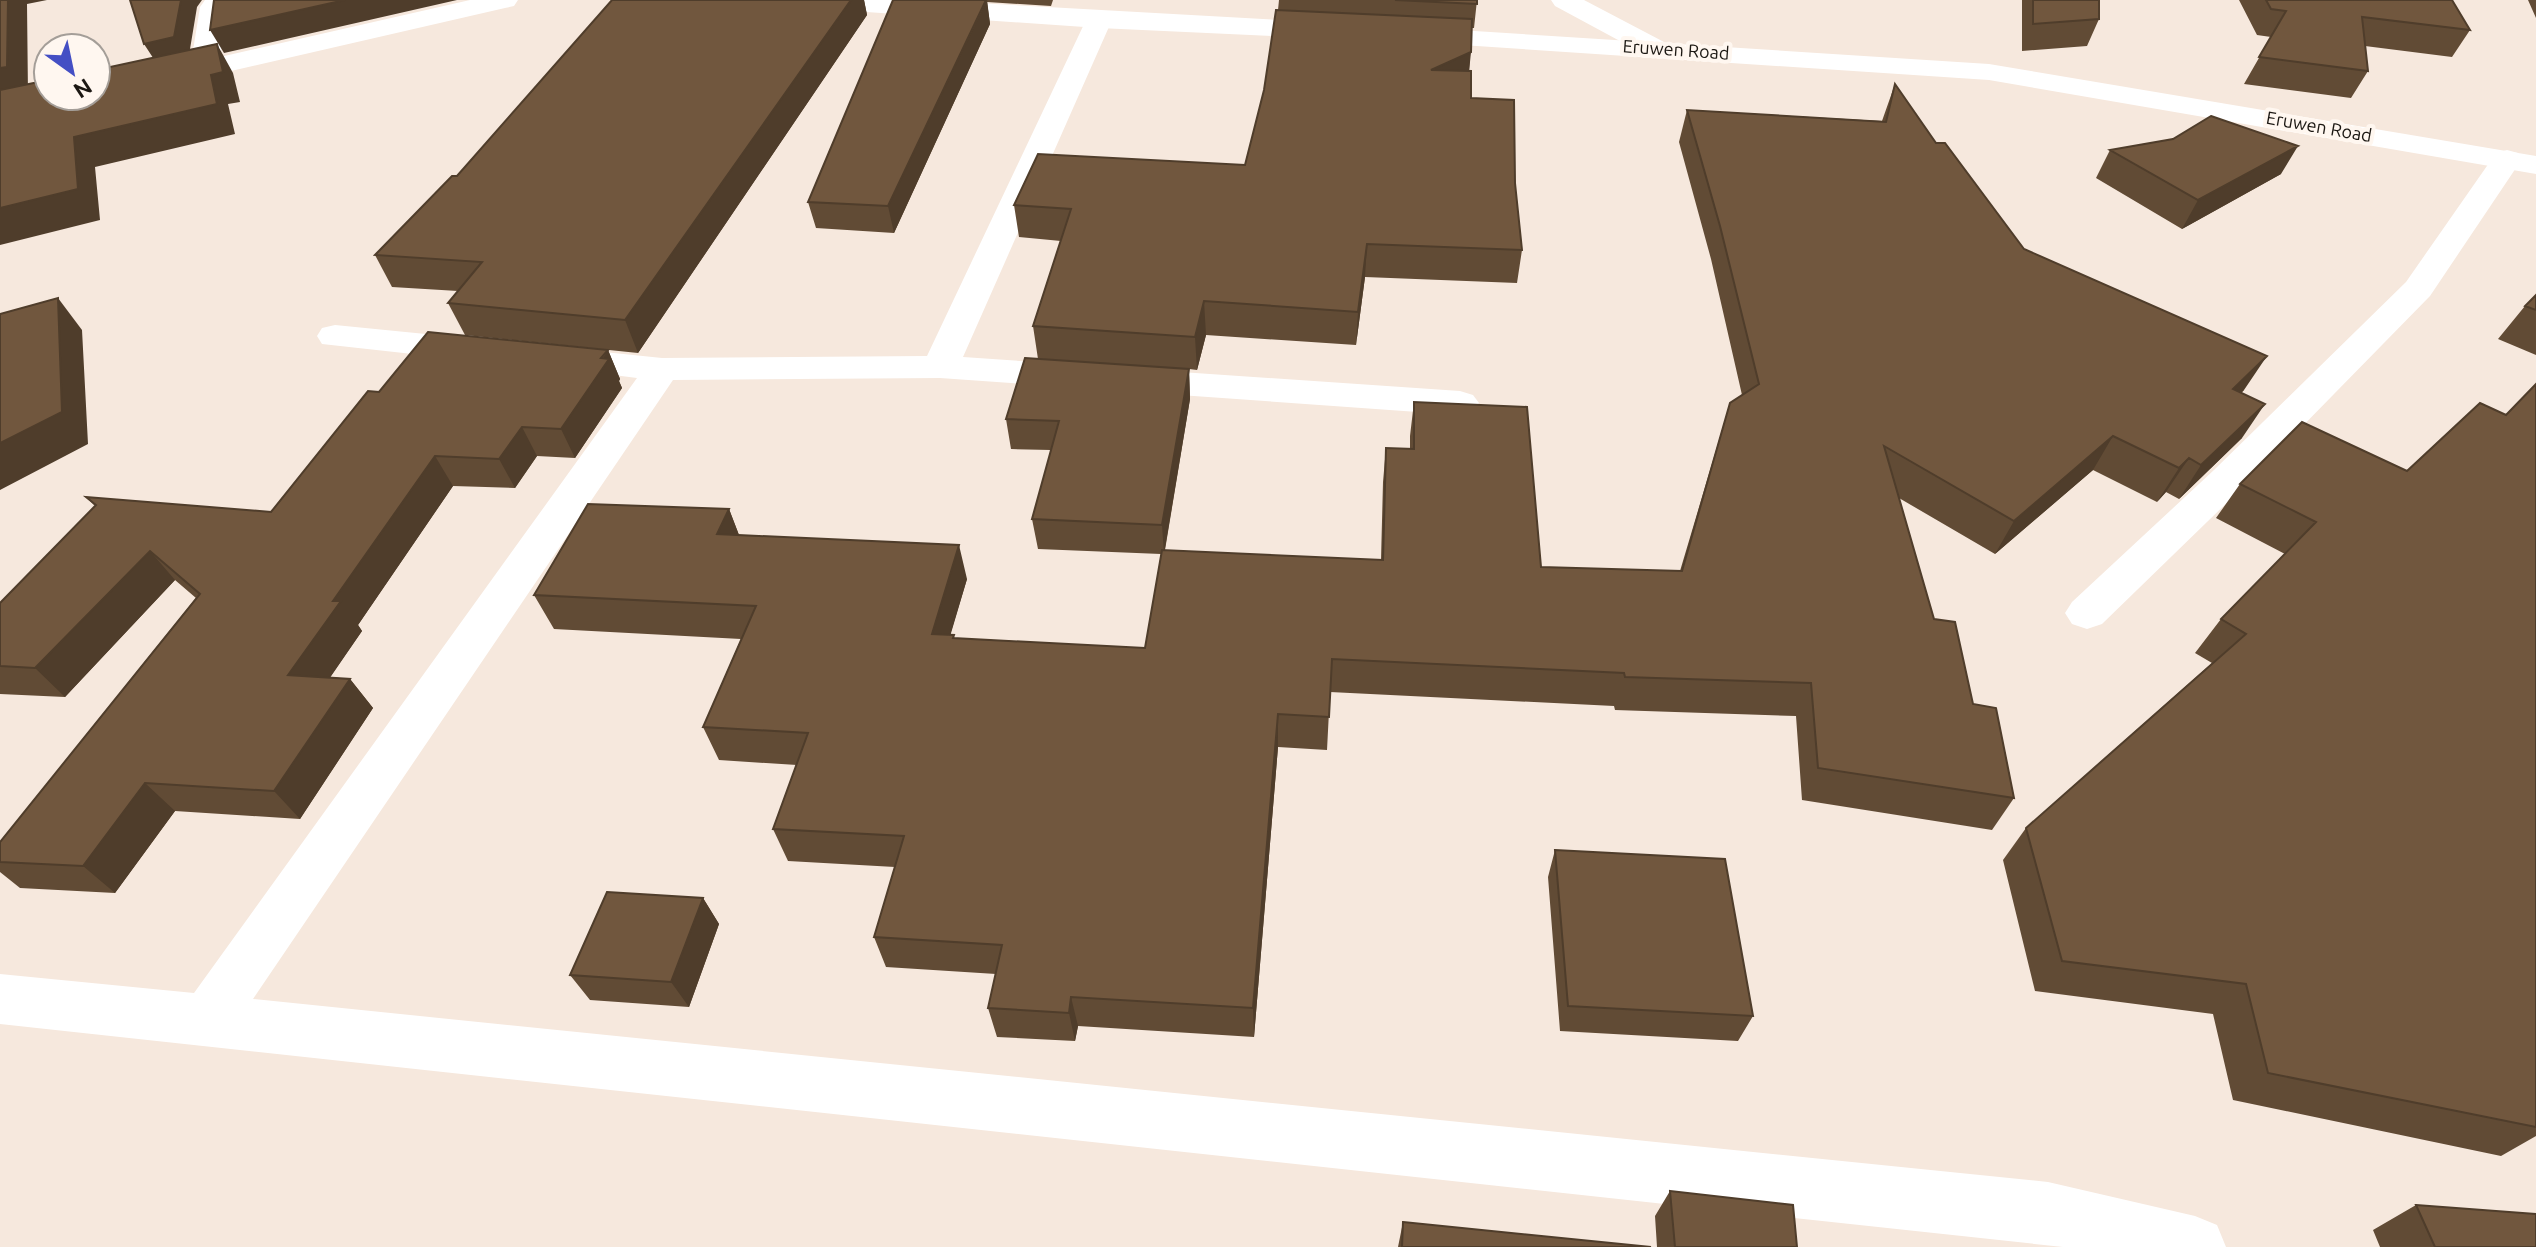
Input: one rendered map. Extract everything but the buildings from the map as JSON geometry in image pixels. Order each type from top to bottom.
[{"type":"street","points":[[204,69],[213,7],[219,0]]},
{"type":"street","points":[[112,89],[505,0]]},
{"type":"street","name":"Eruwen Road","points":[[809,0],[1099,20],[1654,48],[1989,72],[2522,162]]},
{"type":"street","points":[[1564,0],[1654,48]]},
{"type":"street","points":[[940,367],[1099,20]]},
{"type":"street","points":[[2087,613],[2228,479],[2418,289],[2522,162]]},
{"type":"street","points":[[335,336],[662,369],[940,367],[1460,403]]},
{"type":"street","points":[[208,1019],[662,369]]},
{"type":"street","points":[[0,999],[2048,1213],[2195,1247]]}]
